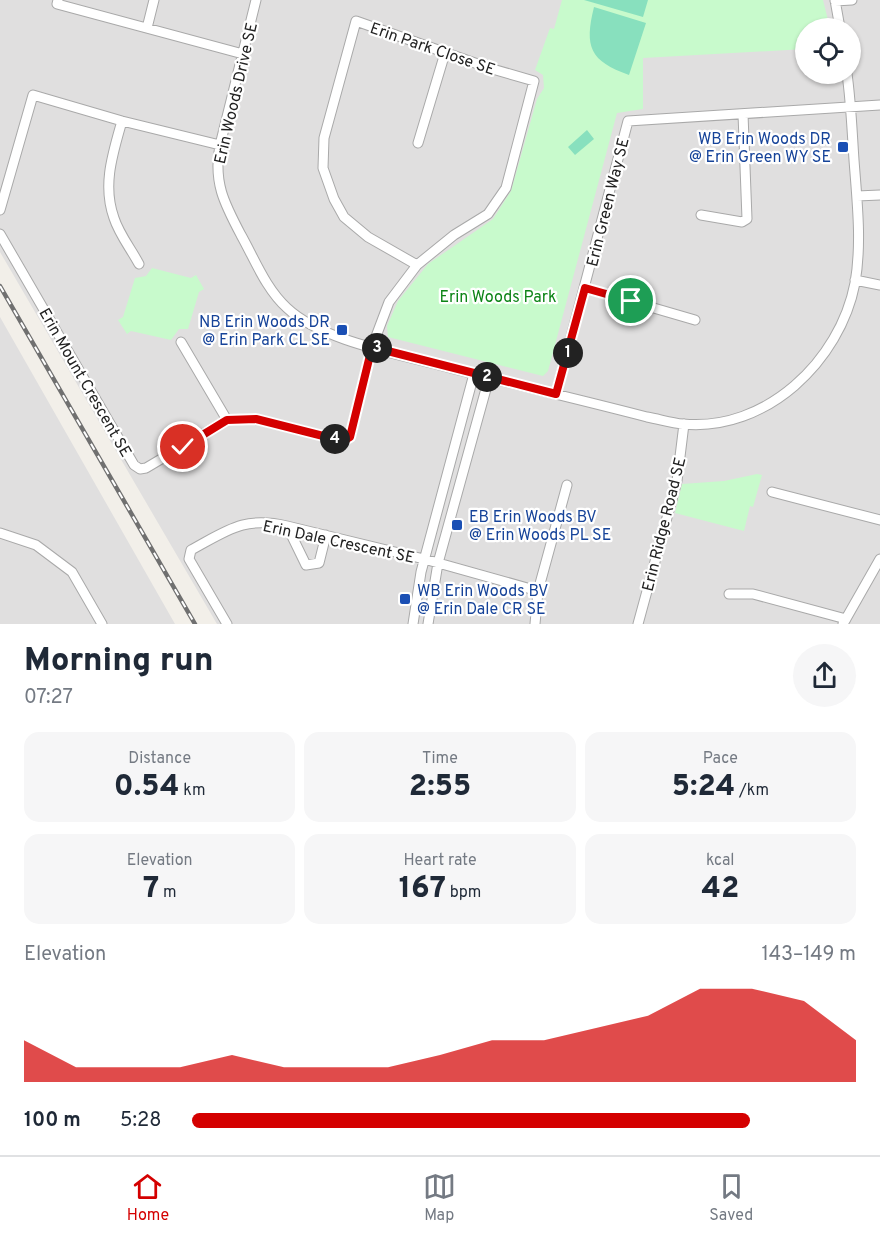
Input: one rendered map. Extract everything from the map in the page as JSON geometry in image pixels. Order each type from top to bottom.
[{"type":"street","points":[[58,0],[57,4],[243,54]]},
{"type":"street","points":[[147,28],[154,0]]},
{"type":"street","name":"Erin Woods Drive SE","points":[[256,0],[220,145],[217,162],[219,184],[225,206],[272,292],[287,308],[306,323],[326,333],[372,347],[647,417],[684,424],[714,422],[738,417],[788,392],[806,376],[826,352],[842,324],[855,280],[858,250],[857,196],[848,84]]},
{"type":"street","points":[[838,18],[835,1],[852,0]]},
{"type":"street","name":"Erin Park Close SE","points":[[372,347],[389,302],[417,265],[454,235],[488,214],[506,188],[534,81],[445,53],[356,21],[324,138],[323,168],[334,199],[344,217],[368,237],[417,265]]},
{"type":"street","points":[[418,143],[445,53]]},
{"type":"street","points":[[0,210],[33,95],[122,121],[220,145]]},
{"type":"street","name":"Erin Green Way SE","points":[[556,394],[628,121],[880,105]]},
{"type":"street","points":[[701,215],[742,222],[747,219],[743,114]]},
{"type":"street","points":[[122,121],[112,156],[108,183],[109,201],[114,220],[139,264]]},
{"type":"street","points":[[857,196],[880,195]]},
{"type":"street","name":"Erin Mount Crescent SE","points":[[0,234],[134,465],[140,469],[146,468],[227,420],[256,419],[343,441],[350,437],[372,347]]},
{"type":"street","points":[[855,280],[880,285]]},
{"type":"street","points":[[585,288],[695,320]]},
{"type":"street","points":[[181,342],[227,420]]},
{"type":"street","points":[[413,624],[424,559],[474,374]]},
{"type":"street","points":[[428,624],[438,563],[489,378]]},
{"type":"street","name":"Erin Ridge Road SE","points":[[638,624],[677,481],[684,424]]},
{"type":"street","points":[[535,624],[538,591],[567,485]]},
{"type":"street","points":[[772,492],[880,520]]},
{"type":"street","name":"Erin Dale Crescent SE","points":[[227,624],[189,559],[191,550],[232,527],[247,523],[268,522],[326,535],[424,559],[538,591]]},
{"type":"street","points":[[287,526],[306,565],[319,563],[326,535]]},
{"type":"street","points":[[0,533],[36,545],[72,572],[102,624]]},
{"type":"street","points":[[729,594],[753,594],[844,622],[880,559]]},
{"type":"shaded area","points":[[0,0],[880,0],[880,624],[217,624],[0,252]]},
{"type":"shaded area","points":[[0,317],[175,624],[0,624]]},
{"type":"green space","name":"Erin Woods Park","points":[[562,0],[823,0],[828,18],[795,18],[795,50],[643,58],[643,109],[617,113],[548,371],[543,376],[388,337],[387,326],[398,301],[428,264],[493,219],[511,191],[537,99],[544,88],[543,75],[535,70],[550,28],[554,29]]},
{"type":"green space","points":[[584,0],[648,0],[643,17]]},
{"type":"green space","points":[[594,7],[646,23],[629,75],[606,64],[593,51],[590,33]]},
{"type":"green space","points":[[587,130],[594,139],[575,155],[568,147]]},
{"type":"green space","points":[[152,268],[191,278],[196,275],[204,289],[199,292],[188,329],[179,329],[171,340],[131,331],[127,334],[118,320],[123,317],[135,278],[146,276]]},
{"type":"green space","points":[[762,475],[753,507],[750,506],[744,531],[675,513],[682,484],[724,481]]},
{"type":"railway","points":[[0,286],[195,624]]},
{"type":"place","name":"WB Erin Woods DR @ Erin Green WY SE","points":[[843,147]]},
{"type":"place","name":"NB Erin Woods DR @ Erin Park CL SE","points":[[342,330]]},
{"type":"place","name":"EB Erin Woods BV @ Erin Woods PL SE","points":[[457,525]]},
{"type":"place","name":"WB Erin Woods BV @ Erin Dale CR SE","points":[[405,599]]},
{"type":"route","points":[[183,447],[227,420],[243,418],[256,419],[343,441],[350,437],[372,347],[556,394],[585,288],[631,301]]}]
